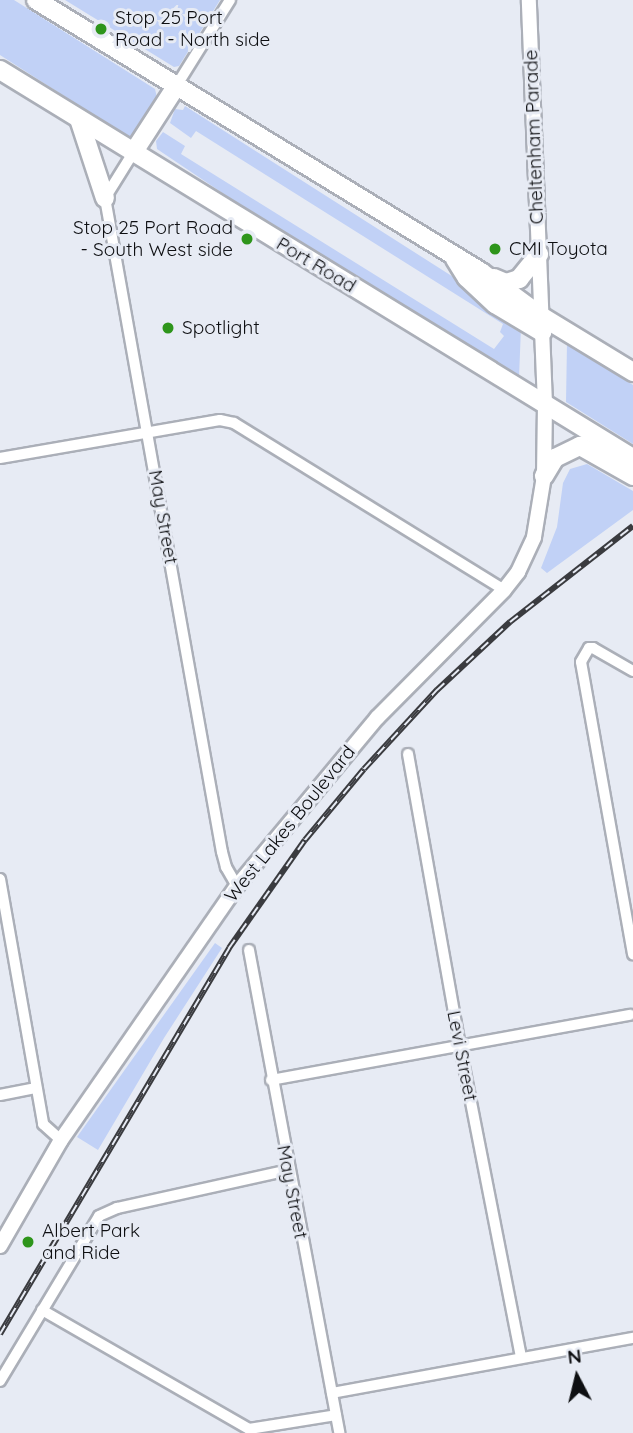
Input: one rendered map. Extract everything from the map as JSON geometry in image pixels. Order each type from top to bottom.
[{"type":"highway","points":[[36,0],[175,88],[481,272],[541,324]]},
{"type":"highway","name":"Port Road","points":[[0,70],[633,458]]},
{"type":"highway","points":[[133,153],[175,88]]},
{"type":"highway","points":[[79,119],[105,198]]},
{"type":"highway","points":[[451,253],[467,278],[495,304],[541,324],[633,372]]},
{"type":"highway","points":[[481,272],[506,283],[519,279],[539,254]]},
{"type":"highway","points":[[544,476],[555,458],[580,446],[633,476]]},
{"type":"main road","name":"Cheltenham Parade","points":[[529,0],[545,404]]},
{"type":"main road","name":"West Lakes Boulevard","points":[[0,1246],[61,1140],[237,886],[377,718],[504,590],[517,572],[534,537],[544,476],[545,404]]},
{"type":"street","points":[[175,88],[230,0]]},
{"type":"street","points":[[105,198],[133,153]]},
{"type":"street","name":"May Street","points":[[105,198],[222,852],[226,867],[237,886]]},
{"type":"street","points":[[0,458],[220,420],[234,423],[504,590]]},
{"type":"street","points":[[633,671],[593,648],[584,654],[582,671],[633,954]]},
{"type":"street","name":"Levi Street","points":[[408,754],[460,1046],[521,1357]]},
{"type":"street","points":[[0,879],[43,1124],[61,1140]]},
{"type":"street","name":"May Street","points":[[249,950],[271,1080],[339,1433]]},
{"type":"street","points":[[271,1080],[631,1018],[633,1002]]},
{"type":"street","points":[[0,1095],[36,1088]]},
{"type":"street","points":[[0,1381],[99,1216],[117,1208],[288,1170]]},
{"type":"street","points":[[42,1310],[249,1429],[336,1415]]},
{"type":"street","points":[[332,1393],[633,1338]]},
{"type":"shaded area","points":[[0,0],[14,0],[155,89],[158,102],[134,137],[128,137],[0,55]]},
{"type":"shaded area","points":[[65,0],[220,0],[179,66],[174,67]]},
{"type":"shaded area","points":[[185,106],[469,287],[521,327],[519,378],[334,268],[157,149],[156,141],[163,132],[185,146],[181,154],[494,349],[504,336],[500,332],[503,324],[196,131],[191,138],[170,123],[175,109],[183,110]]},
{"type":"shaded area","points":[[567,343],[633,385],[633,444],[566,402]]},
{"type":"shaded area","points":[[587,464],[633,491],[633,510],[547,573],[541,568],[557,527],[563,483],[570,469]]},
{"type":"shaded area","points":[[215,943],[222,948],[164,1038],[98,1150],[77,1137]]},
{"type":"railway","points":[[0,1334],[229,948],[305,840],[364,769],[437,690],[510,622],[633,526]]},
{"type":"place","name":"Stop 25 Port Road - North side","points":[[101,29]]},
{"type":"place","name":"Stop 25 Port Road - South West side","points":[[247,239]]},
{"type":"place","name":"CMI Toyota","points":[[495,249]]},
{"type":"place","name":"Spotlight","points":[[168,328]]},
{"type":"place","name":"Albert Park and Ride","points":[[28,1242]]}]
